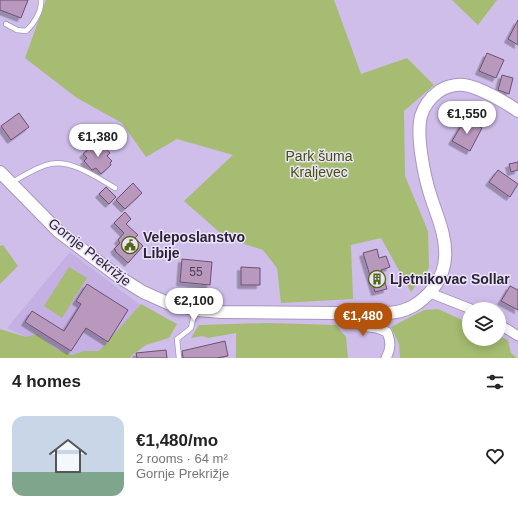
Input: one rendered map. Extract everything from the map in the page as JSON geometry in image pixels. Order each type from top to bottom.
[{"type":"street","name":"Gornje Prekrižje","points":[[0,172],[59,232],[119,277],[143,292],[170,304],[195,310],[221,312],[362,314],[398,312],[410,308],[430,292],[436,285],[443,268],[445,258],[445,241],[423,164],[420,135],[421,117],[426,105],[432,96],[440,90],[449,86],[463,85],[478,90],[518,111]]},
{"type":"street","points":[[430,292],[462,305]]},
{"type":"street","points":[[362,314],[362,326],[377,328],[387,332],[390,340],[389,351],[386,358]]},
{"type":"street","points":[[506,328],[518,336]]},
{"type":"lane","points":[[6,24],[17,30],[26,31],[30,28],[38,14],[41,0]]},
{"type":"lane","points":[[11,183],[28,173],[50,164],[61,164],[70,165],[115,188]]},
{"type":"lane","points":[[179,358],[177,338],[191,328],[195,310]]},
{"type":"shaded area","points":[[70,252],[143,307],[117,358],[72,358],[7,328]]},
{"type":"green space","name":"Park šuma Kraljevec","points":[[46,0],[334,0],[361,74],[407,58],[434,85],[404,111],[405,176],[428,231],[429,268],[411,292],[381,238],[351,245],[353,299],[281,303],[277,268],[263,250],[226,238],[184,201],[233,155],[177,139],[146,157],[122,123],[77,98],[25,58]]},
{"type":"green space","points":[[452,0],[497,0],[478,25]]},
{"type":"green space","points":[[3,245],[18,266],[0,284],[0,246]]},
{"type":"green space","points":[[69,267],[87,278],[62,318],[44,306]]},
{"type":"green space","points":[[141,304],[177,324],[169,338],[146,345],[130,358],[0,358],[0,329],[26,337],[37,334],[56,349],[72,355],[83,351],[99,351]]},
{"type":"green space","points":[[438,309],[462,320],[462,346],[506,346],[506,339],[508,340],[511,353],[517,358],[400,358],[399,344],[391,327],[424,310]]},
{"type":"green space","points":[[267,323],[336,325],[346,337],[348,358],[236,358],[236,333],[208,338],[202,336],[191,338],[199,325]]},
{"type":"building","points":[[0,0],[28,0],[21,18],[0,10]]},
{"type":"building","points":[[518,20],[518,45],[508,39]]},
{"type":"building","points":[[487,53],[504,60],[496,78],[479,71]]},
{"type":"building","points":[[502,75],[513,78],[509,94],[498,90]]},
{"type":"building","points":[[19,113],[29,127],[11,140],[1,126]]},
{"type":"building","points":[[465,119],[482,128],[470,151],[452,141]]},
{"type":"building","points":[[101,143],[110,153],[107,156],[112,161],[110,163],[111,165],[101,174],[96,168],[92,170],[84,161],[87,158],[83,154],[93,145],[96,148]]},
{"type":"building","points":[[518,162],[518,170],[511,172],[509,164]]},
{"type":"building","points":[[498,170],[518,184],[510,197],[489,182]]},
{"type":"building","points":[[133,183],[142,193],[125,209],[116,200]]},
{"type":"building","points":[[106,187],[116,197],[109,204],[99,194]]},
{"type":"building","name":"Veleposlanstvo Libije","points":[[125,212],[131,219],[126,224],[138,235],[135,238],[143,246],[128,263],[114,249],[120,243],[118,240],[124,233],[114,223]]},
{"type":"building","name":"Ljetnikovac Sollar","points":[[377,249],[379,258],[386,256],[390,267],[381,270],[387,289],[375,292],[363,253]]},
{"type":"building","points":[[182,259],[212,262],[210,285],[180,282]]},
{"type":"building","points":[[241,267],[260,268],[260,285],[241,285]]},
{"type":"building","points":[[87,284],[128,310],[108,342],[86,328],[71,351],[25,322],[32,311],[64,331],[81,304],[76,301]]},
{"type":"building","points":[[510,286],[518,290],[518,310],[506,304],[506,302],[501,301]]},
{"type":"building","points":[[225,341],[228,356],[216,358],[183,358],[182,351]]},
{"type":"building","points":[[166,350],[167,358],[137,358],[136,353]]},
{"type":"place","name":"Veleposlanstvo Libije","points":[[130,245]]},
{"type":"place","name":"Ljetnikovac Sollar","points":[[377,279]]}]
